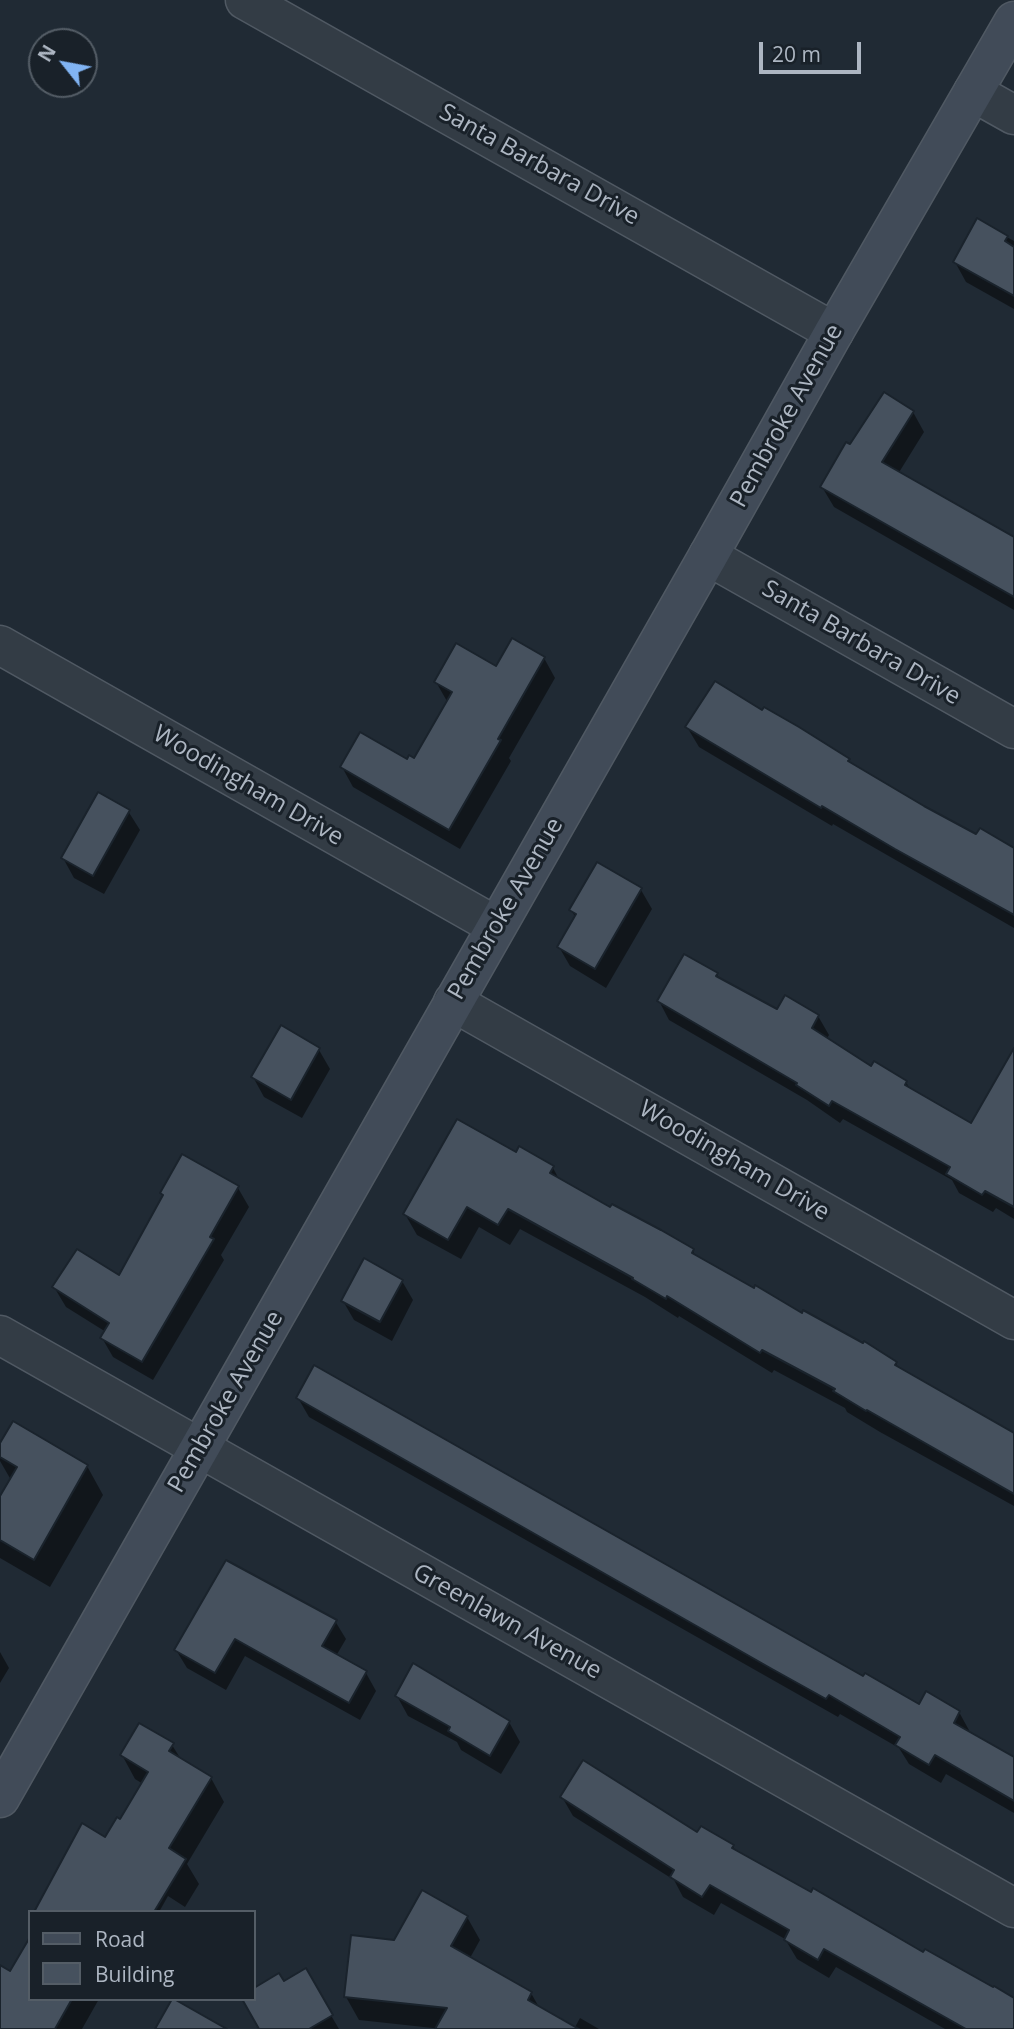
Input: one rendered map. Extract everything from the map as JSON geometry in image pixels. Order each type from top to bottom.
[{"type":"street","name":"Santa Barbara Drive","points":[[244,0],[834,332]]},
{"type":"street","name":"Pembroke Avenue","points":[[0,1798],[834,332],[1014,21]]},
{"type":"street","points":[[973,92],[1014,116]]},
{"type":"street","name":"Santa Barbara Drive","points":[[708,556],[1014,729]]},
{"type":"street","name":"Woodingham Drive","points":[[0,645],[496,926]]},
{"type":"street","name":"Woodingham Drive","points":[[453,1002],[1014,1320]]},
{"type":"street","name":"Greenlawn Avenue","points":[[0,1335],[1014,1908]]},
{"type":"building","points":[[977,218],[1008,236],[1005,241],[1014,247],[1014,296],[953,262]]},
{"type":"building","points":[[884,392],[914,411],[882,462],[1014,537],[1014,597],[820,487],[846,442],[850,444]]},
{"type":"building","points":[[512,638],[545,657],[449,830],[340,767],[360,732],[407,759],[409,755],[414,758],[452,692],[434,682],[456,643],[496,666]]},
{"type":"building","points":[[715,681],[762,710],[764,707],[799,727],[850,759],[848,761],[924,806],[976,834],[980,828],[1014,848],[1014,915],[822,806],[821,808],[685,727]]},
{"type":"building","points":[[98,792],[130,810],[93,876],[61,858]]},
{"type":"building","points":[[597,862],[642,888],[595,969],[557,947],[576,914],[569,910]]},
{"type":"building","points":[[684,954],[718,973],[716,976],[777,1009],[785,995],[819,1015],[812,1028],[871,1066],[874,1061],[907,1081],[905,1085],[971,1123],[1014,1048],[1014,1207],[985,1191],[982,1195],[946,1174],[950,1167],[832,1101],[829,1106],[796,1085],[797,1083],[657,1001]]},
{"type":"building","points":[[281,1025],[320,1048],[291,1100],[251,1077]]},
{"type":"building","points":[[457,1119],[516,1152],[519,1146],[554,1166],[550,1173],[610,1207],[612,1204],[661,1230],[694,1249],[692,1253],[754,1288],[755,1285],[802,1313],[803,1310],[863,1343],[864,1341],[897,1362],[895,1365],[1014,1433],[1014,1494],[866,1411],[833,1391],[835,1389],[762,1350],[760,1353],[667,1296],[666,1299],[508,1209],[498,1225],[467,1207],[448,1240],[403,1214]]},
{"type":"building","points":[[182,1154],[239,1186],[210,1237],[214,1239],[142,1362],[100,1338],[109,1323],[52,1287],[77,1249],[119,1275]]},
{"type":"building","points":[[364,1258],[403,1280],[380,1322],[341,1301]]},
{"type":"building","points":[[314,1365],[863,1676],[865,1673],[919,1704],[926,1691],[960,1711],[954,1723],[1014,1757],[1014,1801],[935,1755],[929,1765],[895,1745],[900,1737],[829,1695],[826,1699],[772,1669],[296,1398]]},
{"type":"building","points":[[13,1421],[88,1465],[34,1560],[0,1540],[0,1496],[17,1467],[0,1457],[0,1443]]},
{"type":"building","points":[[226,1560],[337,1620],[322,1646],[367,1671],[349,1703],[235,1639],[215,1673],[174,1650]]},
{"type":"building","points":[[413,1663],[510,1721],[490,1756],[448,1731],[450,1727],[395,1696]]},
{"type":"building","points":[[139,1723],[174,1743],[169,1751],[212,1777],[169,1848],[186,1859],[155,1910],[35,1910],[82,1823],[105,1837],[117,1817],[120,1819],[148,1772],[120,1755]]},
{"type":"building","points":[[583,1760],[697,1832],[701,1826],[734,1845],[732,1848],[811,1892],[813,1888],[923,1952],[925,1949],[1014,1998],[1014,2029],[966,2029],[824,1949],[818,1960],[784,1940],[789,1930],[710,1885],[702,1897],[670,1877],[674,1870],[560,1797]]},
{"type":"building","points":[[422,1890],[468,1916],[451,1946],[532,1992],[528,2000],[579,2029],[435,2029],[447,2008],[344,1997],[351,1935],[394,1940]]},
{"type":"building","points":[[28,1940],[28,2001],[71,2001],[55,2029],[0,2029],[0,1965],[10,1971]]},
{"type":"building","points":[[306,1968],[333,2015],[309,2029],[259,2029],[243,2001],[256,2001],[256,1987],[279,1973],[284,1981]]},
{"type":"building","points":[[171,2001],[178,2001],[227,2029],[155,2029]]}]
